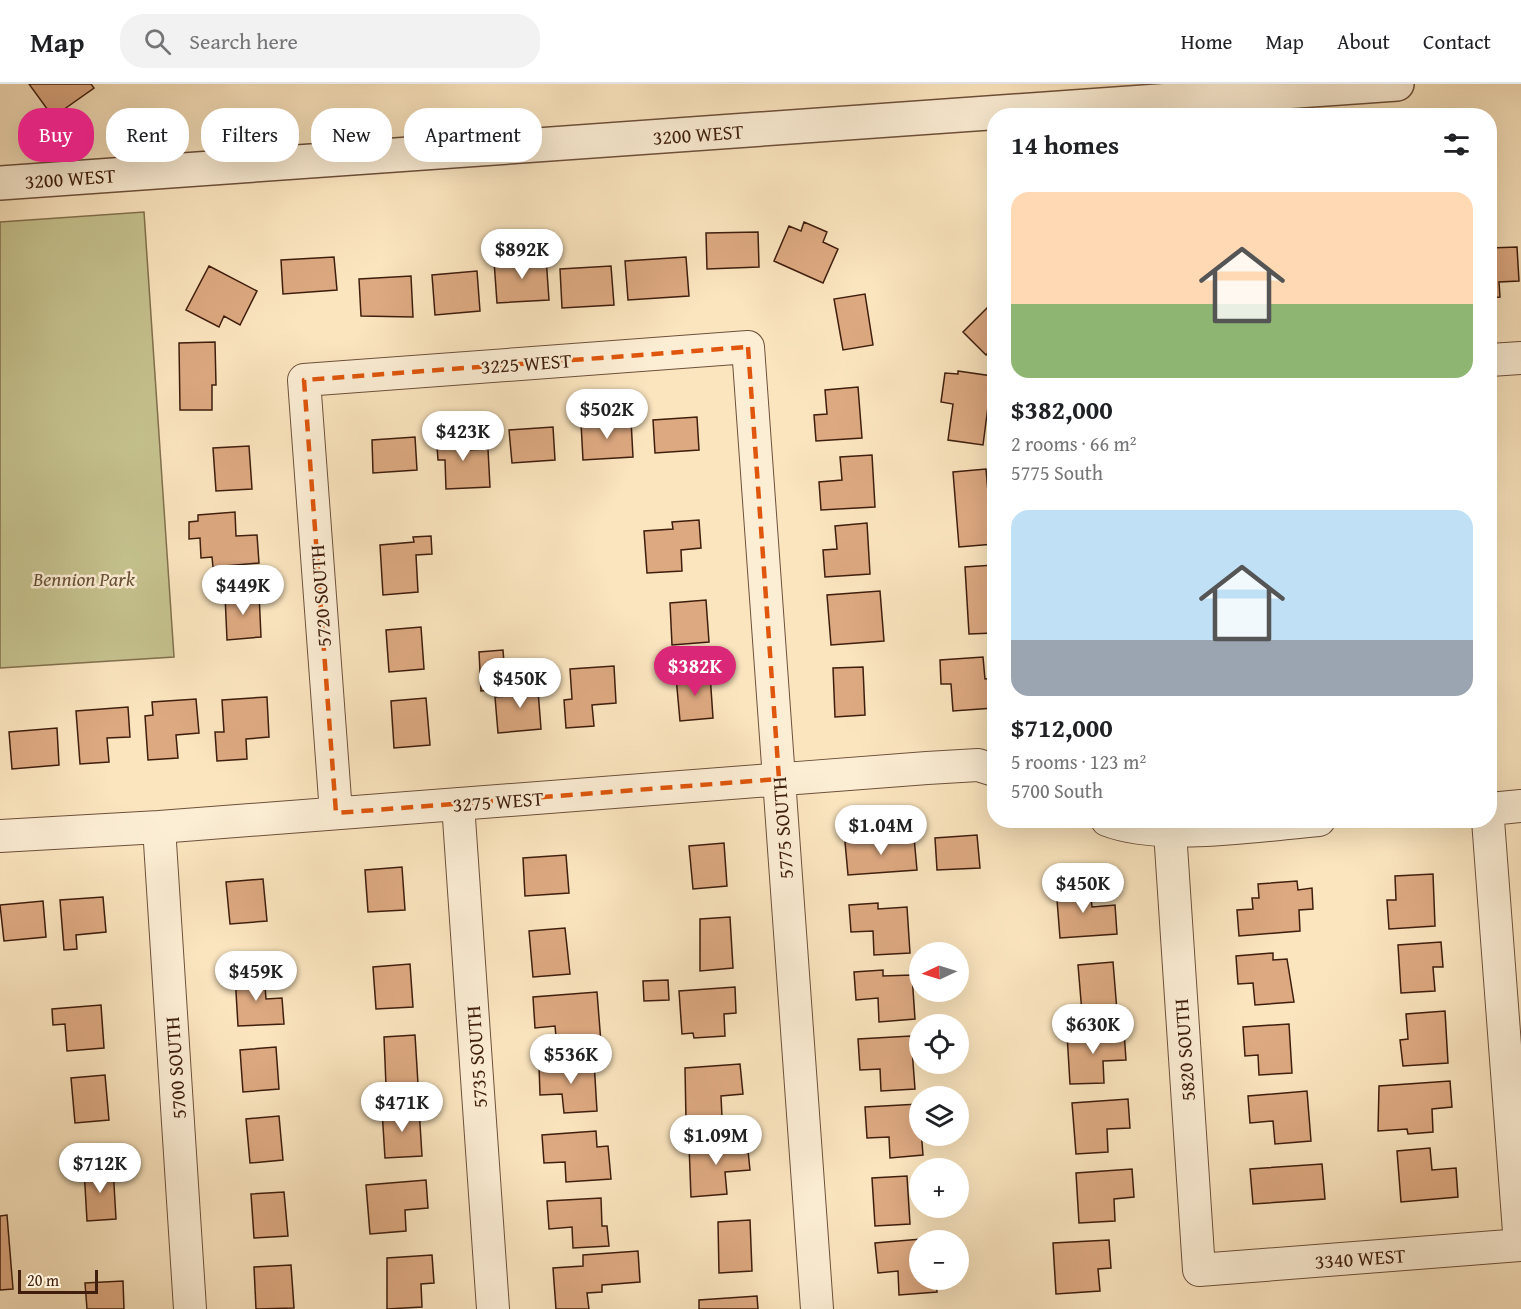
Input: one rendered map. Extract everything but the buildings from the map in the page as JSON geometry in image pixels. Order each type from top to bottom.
[{"type":"street","name":"3200 WEST","points":[[1040,108],[1396,84]]},
{"type":"street","name":"3200 WEST","points":[[0,183],[987,112]]},
{"type":"street","name":"3225 WEST","points":[[304,380],[748,347]]},
{"type":"street","name":"5775 SOUTH","points":[[748,347],[817,1309]]},
{"type":"street","points":[[1497,360],[1521,358]]},
{"type":"street","name":"5720 SOUTH","points":[[304,380],[336,813]]},
{"type":"street","name":"3275 WEST","points":[[0,836],[159,827],[978,765],[987,768]]},
{"type":"street","name":"5735 SOUTH","points":[[458,804],[493,1309]]},
{"type":"street","points":[[1497,808],[1521,806]]},
{"type":"street","name":"5700 SOUTH","points":[[159,827],[190,1309]]},
{"type":"street","points":[[1128,828],[1170,831],[1211,828]]},
{"type":"street","points":[[1489,828],[1520,1245]]},
{"type":"street","name":"5820 SOUTH","points":[[1170,831],[1199,1270]]},
{"type":"street","name":"3340 WEST","points":[[1199,1270],[1520,1245]]},
{"type":"highlighted area","points":[[748,347],[779,779],[336,813],[304,380]]},
{"type":"green space","name":"Bennion Park","points":[[144,212],[174,657],[0,668],[0,222]]}]
